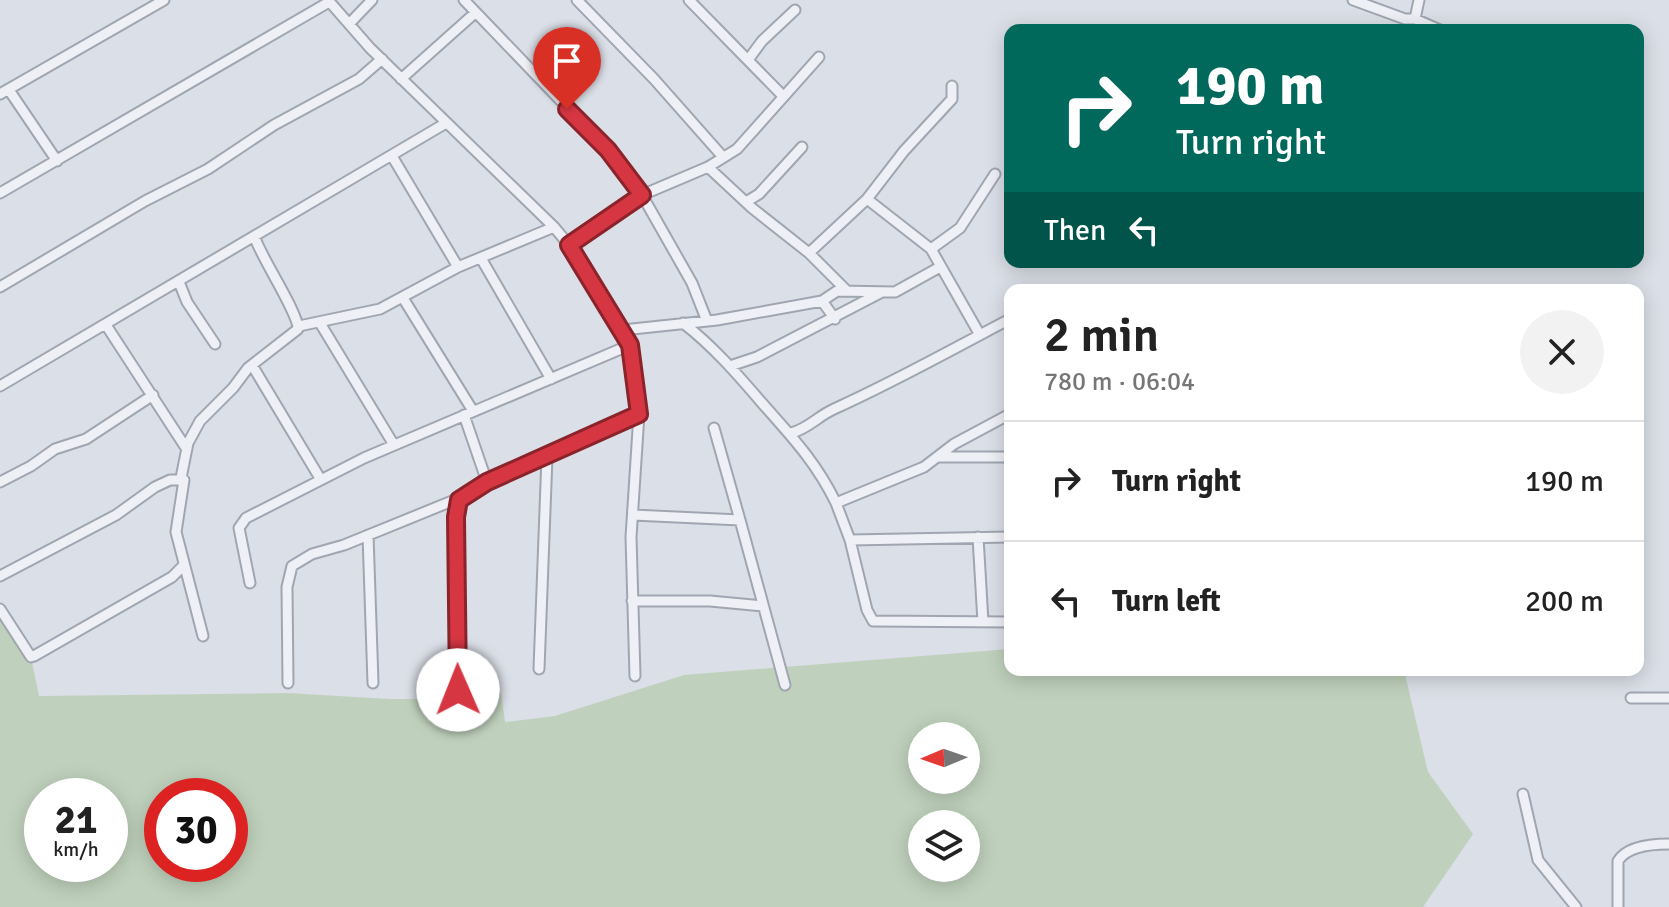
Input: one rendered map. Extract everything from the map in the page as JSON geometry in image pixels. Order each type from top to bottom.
[{"type":"street","points":[[57,161],[10,91],[164,0]]},
{"type":"street","points":[[349,24],[372,0]]},
{"type":"street","points":[[464,0],[608,150],[642,195],[692,283],[707,321]]},
{"type":"street","points":[[577,0],[654,79],[723,157]]},
{"type":"street","points":[[689,0],[782,95]]},
{"type":"street","points":[[1353,0],[1426,24]]},
{"type":"street","points":[[1415,19],[1419,0]]},
{"type":"street","points":[[0,193],[328,1],[401,79],[554,227],[569,245],[630,345],[639,414],[633,515],[635,676]]},
{"type":"street","points":[[748,60],[762,41],[795,10]]},
{"type":"street","points":[[401,79],[475,13]]},
{"type":"street","points":[[569,245],[642,195],[708,167],[739,147],[782,95],[819,57]]},
{"type":"street","points":[[0,287],[145,201],[208,169],[274,125],[359,79],[382,59]]},
{"type":"street","points":[[809,253],[867,199],[904,151],[952,99],[952,86]]},
{"type":"street","points":[[0,386],[255,238],[280,218],[446,123]]},
{"type":"street","points":[[746,202],[763,190],[802,147]]},
{"type":"street","points":[[392,156],[458,267]]},
{"type":"street","points":[[708,167],[809,253],[846,290]]},
{"type":"street","points":[[931,249],[960,228],[995,174]]},
{"type":"street","points":[[867,199],[931,249],[980,335]]},
{"type":"street","points":[[203,636],[184,565],[176,519],[184,480],[181,478],[186,448],[200,421],[252,365],[293,335],[299,326],[380,309],[458,267],[482,260],[554,227]]},
{"type":"street","points":[[255,238],[299,326]]},
{"type":"street","points":[[482,260],[551,379]]},
{"type":"street","points":[[623,330],[707,321],[822,301],[837,291],[895,292],[940,267]]},
{"type":"street","points":[[179,282],[193,312],[215,344]]},
{"type":"street","points":[[730,366],[757,357],[882,292]]},
{"type":"street","points":[[403,298],[469,413],[487,482]]},
{"type":"street","points":[[822,301],[835,319]]},
{"type":"street","points":[[791,433],[931,363],[1004,322]]},
{"type":"street","points":[[320,323],[394,445]]},
{"type":"street","points":[[683,323],[730,366],[821,471],[850,540],[867,610],[873,621],[1004,622]]},
{"type":"street","points":[[106,325],[186,448]]},
{"type":"street","points":[[250,583],[241,524],[260,510],[394,445],[630,345]]},
{"type":"street","points":[[252,365],[321,480]]},
{"type":"street","points":[[0,482],[28,468],[55,449],[86,439],[153,395]]},
{"type":"street","points":[[288,683],[289,571],[312,554],[462,497],[487,482],[639,414]]},
{"type":"street","points":[[836,503],[920,469],[954,444],[1004,417]]},
{"type":"street","points":[[714,428],[785,685]]},
{"type":"street","points":[[539,669],[547,457]]},
{"type":"street","points":[[938,457],[1004,457]]},
{"type":"street","points":[[0,576],[116,515],[155,487],[170,480],[184,480]]},
{"type":"street","points":[[458,690],[456,517],[462,497]]},
{"type":"street","points":[[633,515],[740,520]]},
{"type":"street","points":[[368,535],[373,683]]},
{"type":"street","points":[[978,537],[983,622]]},
{"type":"street","points":[[850,540],[1004,537]]},
{"type":"street","points":[[0,609],[32,657],[172,577],[184,565]]},
{"type":"street","points":[[632,601],[710,601],[763,606]]},
{"type":"street","points":[[1631,698],[1669,698]]},
{"type":"street","points":[[1523,794],[1538,860],[1576,907]]},
{"type":"street","points":[[1618,907],[1618,861],[1621,855],[1632,850],[1669,844]]},
{"type":"green space","points":[[0,620],[31,657],[39,696],[287,693],[448,699],[501,693],[505,722],[555,716],[684,675],[1004,649],[1004,676],[1405,676],[1428,772],[1473,834],[1423,907],[0,907]]},
{"type":"route","points":[[458,690],[456,517],[459,500],[487,482],[639,414],[630,345],[569,245],[642,195],[608,150],[567,109]]}]
